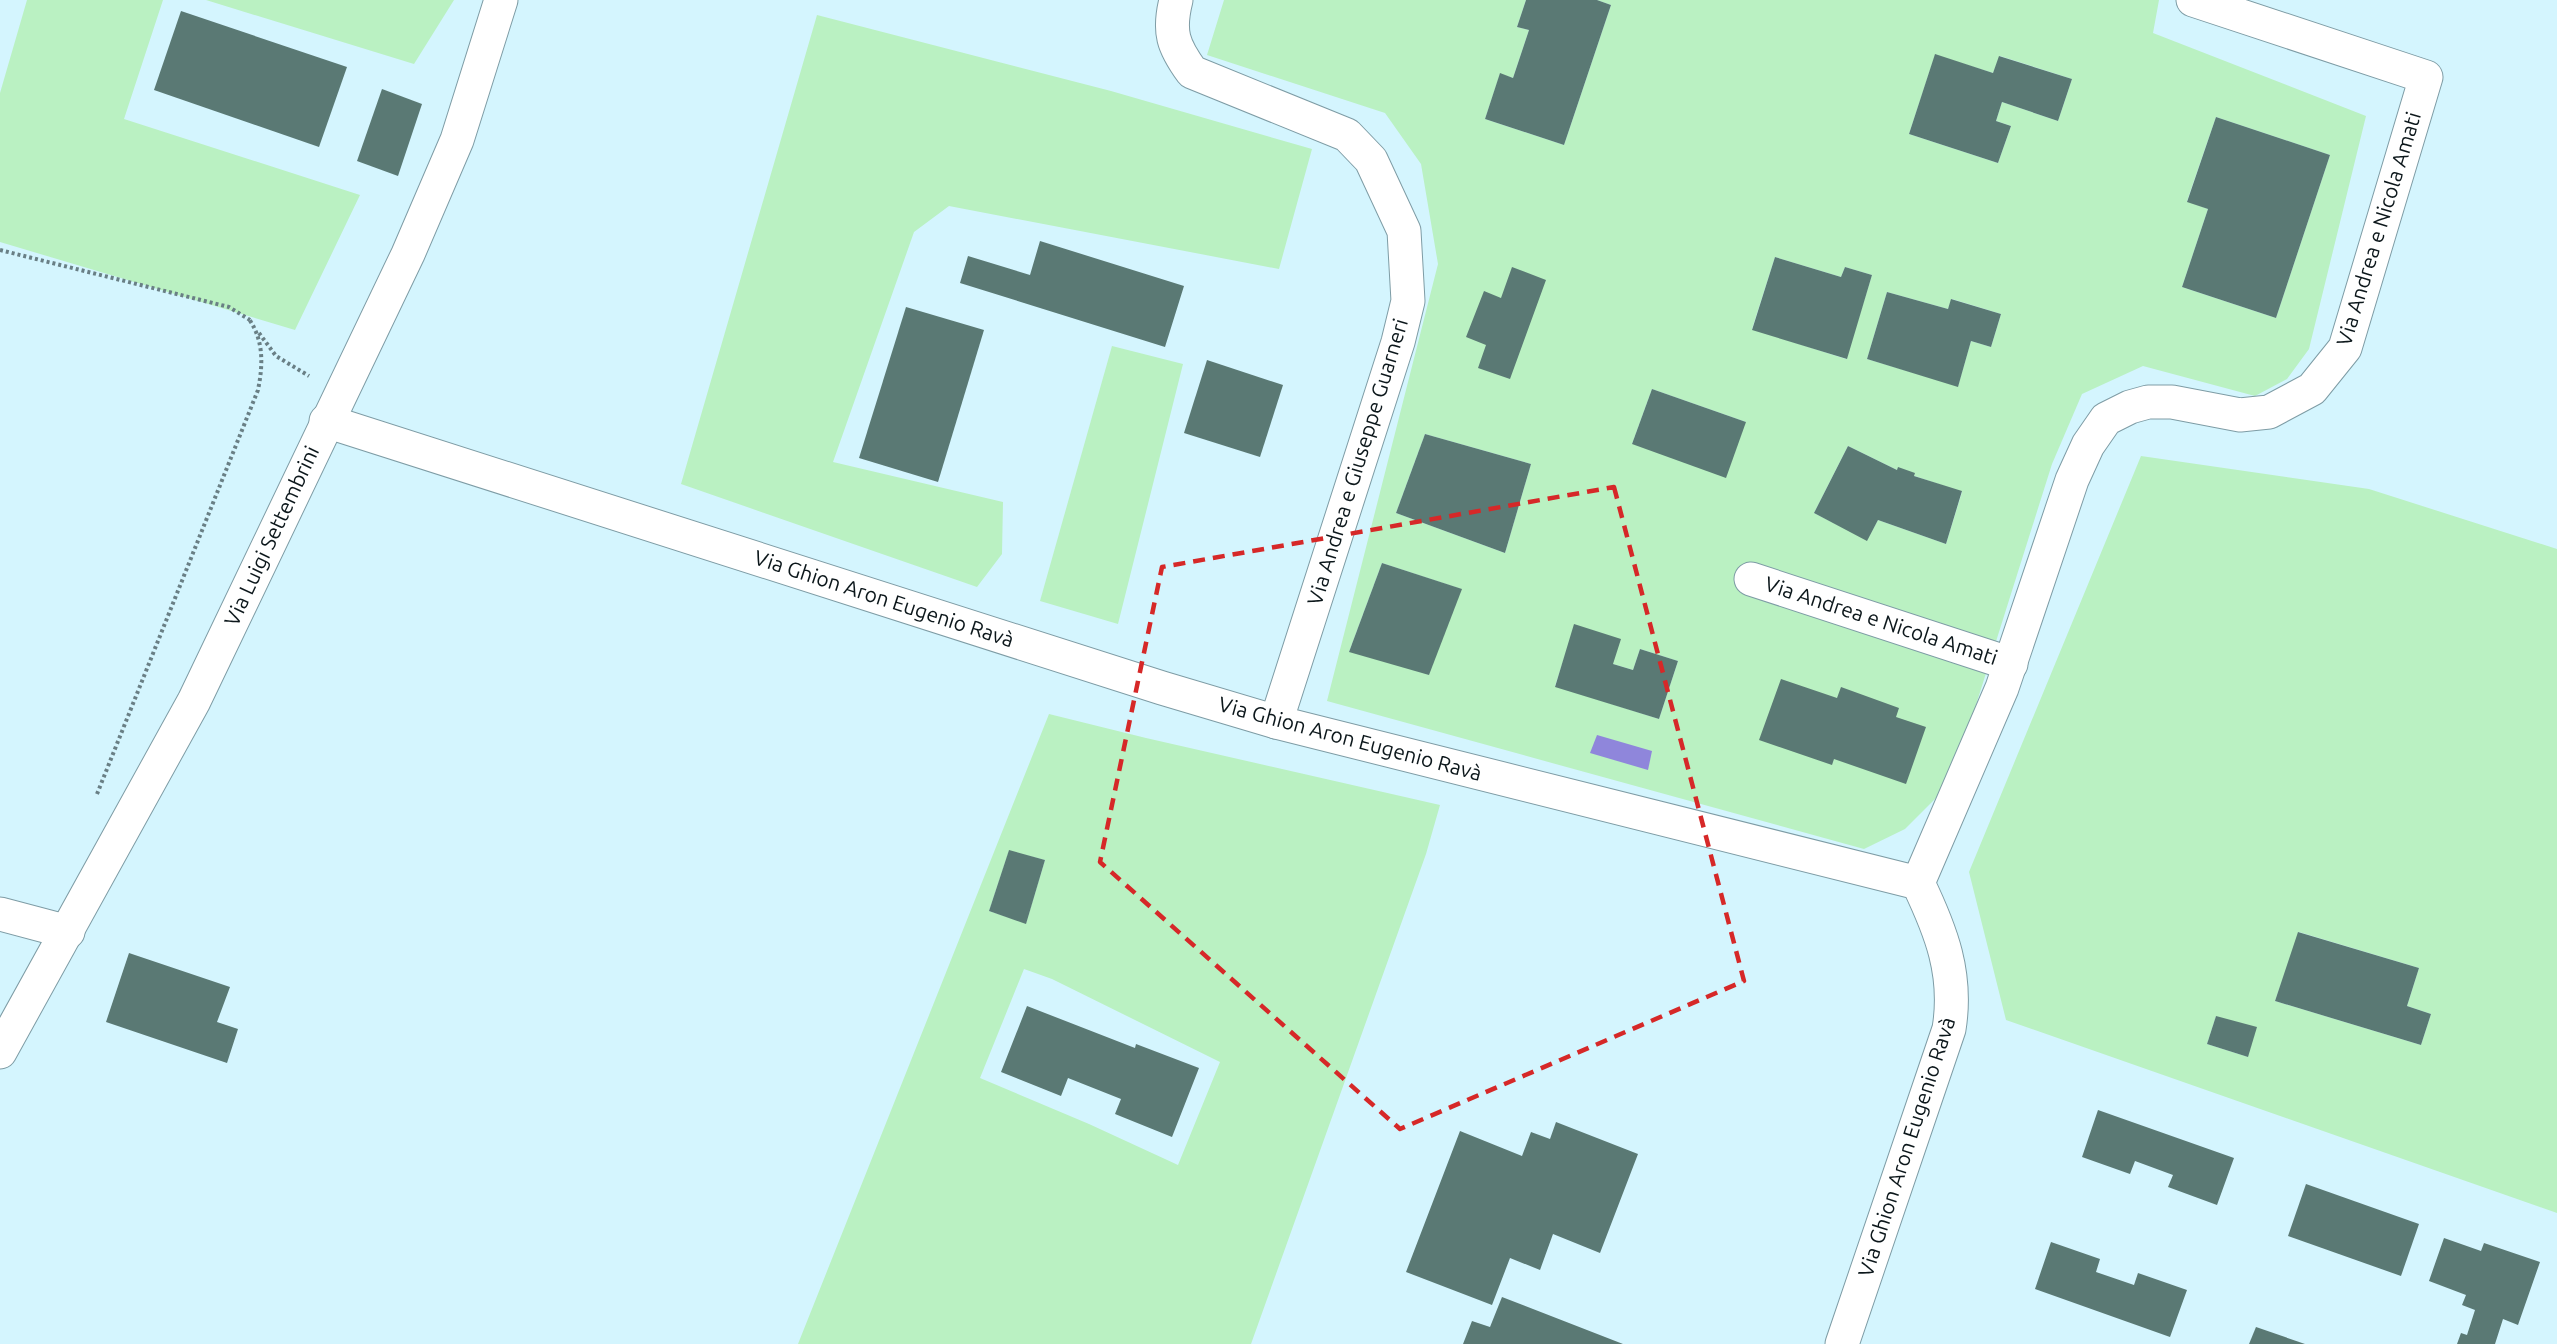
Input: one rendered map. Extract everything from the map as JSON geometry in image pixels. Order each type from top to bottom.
[{"type":"street","name":"Via Luigi Settembrini","points":[[0,1053],[194,701],[326,421],[408,254],[457,140],[501,0]]},
{"type":"street","name":"Via Andrea e Giuseppe Guarneri","points":[[1176,0],[1172,17],[1176,50],[1192,72],[1347,135],[1371,160],[1404,231],[1408,301],[1398,342],[1276,722]]},
{"type":"street","name":"Via Andrea e Nicola Amati","points":[[1918,883],[2011,664],[2072,480],[2088,445],[2106,419],[2130,407],[2148,402],[2172,402],[2240,415],[2269,412],[2312,389],[2345,348],[2426,77],[2193,0]]},
{"type":"street","name":"Via Ghion Aron Eugenio Ravà","points":[[326,421],[1161,688],[1276,722],[1918,883],[1938,924],[1949,964],[1954,1002],[1949,1029],[1842,1344]]},
{"type":"street","name":"Via Andrea e Nicola Amati","points":[[1751,579],[2011,664]]},
{"type":"street","points":[[0,914],[68,932]]},
{"type":"path","points":[[0,250],[219,305],[249,319],[276,356],[340,392]]},
{"type":"path","points":[[97,795],[258,390],[261,354],[258,332],[249,319]]},
{"type":"highlighted area","points":[[1614,487],[1744,981],[1400,1129],[1100,862],[1162,567]]},
{"type":"green space","points":[[27,0],[163,0],[124,119],[360,195],[295,330],[0,242],[0,93]]},
{"type":"green space","points":[[206,0],[454,0],[414,64]]},
{"type":"green space","points":[[1224,0],[1526,0],[1517,27],[1529,30],[1513,78],[1500,74],[1485,119],[1564,145],[1611,5],[1597,0],[2159,0],[2153,33],[2366,116],[2309,349],[2287,379],[2255,396],[2143,366],[2082,394],[2052,464],[1975,708],[1945,789],[1905,829],[1864,849],[1327,701],[1438,264],[1421,164],[1385,113],[1207,55]],"holes":[[[1935,55],[1993,73],[2000,56],[2072,79],[2058,121],[2002,102],[1996,121],[2011,126],[1998,163],[1909,134]],[[2216,117],[2330,155],[2276,318],[2182,287],[2208,209],[2187,201]],[[1775,257],[1841,277],[1845,267],[1872,275],[1846,359],[1752,329]],[[1887,292],[1948,309],[1952,299],[2001,314],[1991,347],[1971,341],[1958,386],[1867,359]],[[1652,389],[1746,422],[1632,444]],[[1425,434],[1531,464],[1505,553],[1396,513]],[[1848,446],[1897,470],[1962,492],[1946,544],[1878,520],[1867,540],[1814,513]],[[1382,563],[1461,589],[1349,652]],[[1575,625],[1613,664],[1633,670],[1640,649],[1678,661],[1659,719],[1555,686]]]},
{"type":"green space","points":[[817,15],[1111,91],[1312,149],[1279,269],[949,206],[914,232],[833,462],[1003,502],[1002,554],[977,587],[681,484]]},
{"type":"green space","points":[[1112,346],[1183,364],[1118,624],[1040,601]]},
{"type":"green space","points":[[2141,456],[2369,489],[2557,549],[2557,1213],[2006,1020],[1969,872]],"holes":[[[2299,932],[2419,968],[2407,1006],[2431,1014],[2421,1045],[2275,1001]],[[2216,1016],[2248,1057],[2207,1044]]]},
{"type":"green space","points":[[1049,714],[1440,805],[1426,854],[1251,1344],[798,1344]],"holes":[[[1009,851],[1045,860],[1026,923],[989,911]],[[1024,969],[1052,979],[1220,1062],[1178,1165],[980,1078]]]},
{"type":"shaded area","points":[[1597,735],[1652,751],[1648,770],[1590,753]]},
{"type":"building","points":[[1526,0],[1597,0],[1611,5],[1564,145],[1485,119],[1500,73],[1513,78],[1529,30],[1517,27]]},
{"type":"building","points":[[181,11],[347,67],[319,147],[154,90]]},
{"type":"building","points":[[1935,54],[1993,73],[1999,56],[2072,79],[2058,121],[2002,102],[1996,121],[2011,126],[1998,163],[1909,134]]},
{"type":"building","points":[[382,89],[422,104],[398,176],[357,161]]},
{"type":"building","points":[[2216,117],[2330,155],[2276,318],[2182,287],[2208,209],[2187,202]]},
{"type":"building","points":[[1040,241],[1184,286],[1165,347],[960,283],[968,256],[1030,275]]},
{"type":"building","points":[[1775,257],[1841,277],[1845,267],[1872,275],[1847,359],[1752,330]]},
{"type":"building","points":[[1512,267],[1546,280],[1510,379],[1478,368],[1486,345],[1466,337],[1484,291],[1501,298]]},
{"type":"building","points":[[1887,292],[1948,309],[1951,299],[2001,314],[1991,347],[1971,341],[1958,387],[1867,359]]},
{"type":"building","points":[[906,307],[984,330],[938,482],[859,458]]},
{"type":"building","points":[[1207,360],[1283,385],[1260,457],[1184,433]]},
{"type":"building","points":[[1652,389],[1746,422],[1726,478],[1632,444]]},
{"type":"building","points":[[1425,434],[1531,464],[1505,553],[1396,513]]},
{"type":"building","points":[[1848,446],[1897,470],[1898,467],[1915,473],[1914,476],[1962,491],[1946,544],[1878,520],[1867,541],[1814,513]]},
{"type":"building","points":[[1382,563],[1462,589],[1429,675],[1349,652]]},
{"type":"building","points":[[1574,624],[1621,639],[1613,664],[1633,670],[1640,649],[1678,661],[1659,719],[1555,687]]},
{"type":"building","points":[[1781,679],[1837,698],[1841,687],[1899,708],[1896,717],[1926,727],[1906,784],[1834,759],[1832,765],[1759,740]]},
{"type":"building","points":[[1009,850],[1045,860],[1026,924],[989,911]]},
{"type":"building","points":[[2298,932],[2419,968],[2407,1006],[2431,1014],[2421,1045],[2275,1001]]},
{"type":"building","points":[[129,953],[230,987],[217,1022],[238,1029],[227,1063],[106,1022]]},
{"type":"building","points":[[1027,1006],[1135,1048],[1136,1044],[1199,1068],[1172,1137],[1115,1114],[1121,1099],[1068,1078],[1061,1096],[1001,1072]]},
{"type":"building","points":[[2216,1016],[2257,1027],[2248,1057],[2207,1044]]},
{"type":"building","points":[[2098,1110],[2234,1158],[2217,1205],[2168,1187],[2173,1175],[2135,1161],[2130,1174],[2082,1157]]},
{"type":"building","points":[[1556,1122],[1638,1154],[1600,1253],[1553,1234],[1540,1270],[1510,1258],[1492,1305],[1406,1272],[1460,1131],[1522,1156],[1531,1132],[1550,1139]]},
{"type":"building","points":[[2306,1184],[2419,1224],[2401,1276],[2288,1236]]},
{"type":"building","points":[[2444,1238],[2481,1251],[2484,1243],[2540,1262],[2518,1325],[2503,1319],[2495,1344],[2457,1344],[2461,1333],[2467,1335],[2475,1310],[2462,1305],[2466,1295],[2429,1281]]},
{"type":"building","points":[[2051,1242],[2100,1259],[2096,1272],[2134,1285],[2138,1273],[2187,1290],[2170,1337],[2035,1289]]},
{"type":"building","points":[[1502,1297],[1623,1344],[1463,1344],[1472,1321],[1490,1327]]},
{"type":"building","points":[[2256,1327],[2305,1344],[2249,1344]]}]
